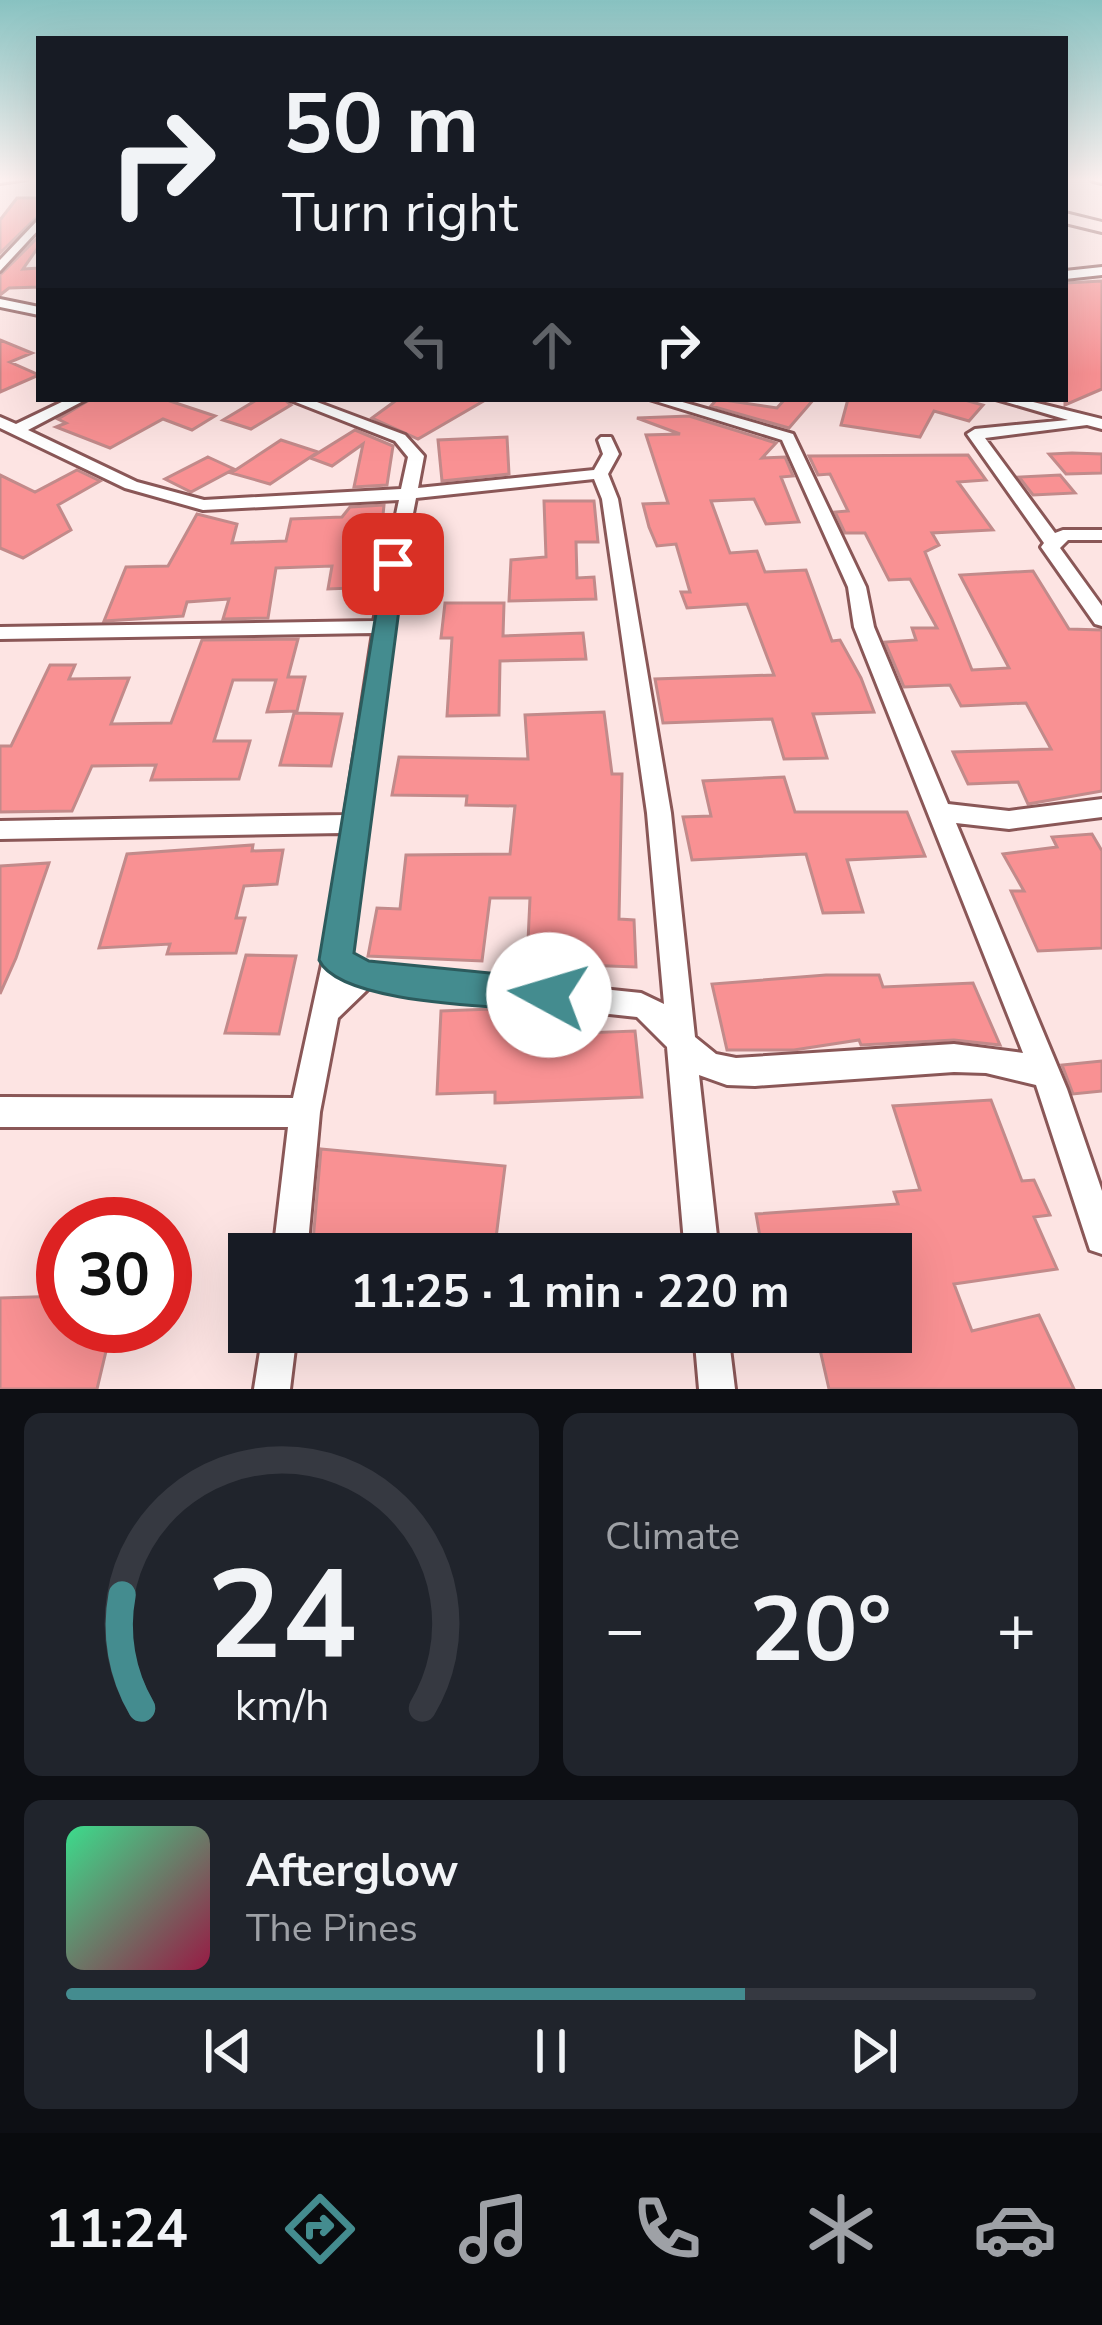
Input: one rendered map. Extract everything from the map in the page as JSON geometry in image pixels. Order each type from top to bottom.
[{"type":"street","points":[[1068,275],[1102,271]]},
{"type":"street","points":[[0,303],[36,310]]},
{"type":"street","points":[[9,426],[72,402]]},
{"type":"street","points":[[292,1233],[305,1112],[336,960],[406,490],[416,455],[412,445],[303,402]]},
{"type":"street","points":[[686,402],[788,437],[857,587],[864,627],[1052,1089],[1102,1238]]},
{"type":"street","points":[[1013,402],[1081,423]]},
{"type":"street","points":[[1102,424],[975,434],[1102,620]]},
{"type":"street","points":[[9,426],[130,485],[203,505],[601,475]]},
{"type":"street","points":[[606,440],[611,454],[601,475],[610,499],[659,813],[700,1233]]},
{"type":"street","points":[[1052,542],[1063,535],[1102,535]]},
{"type":"street","points":[[0,633],[385,627]]},
{"type":"street","points":[[940,812],[995,820],[1102,808]]},
{"type":"street","points":[[0,830],[354,824]]},
{"type":"street","points":[[336,960],[364,976],[641,1005],[662,1018],[700,1063],[740,1073],[949,1060],[1022,1064],[1042,1073]]},
{"type":"street","points":[[323,1014],[364,976]]},
{"type":"street","points":[[0,1112],[94,1108],[169,1116],[305,1112]]},
{"type":"street","points":[[272,1389],[277,1353]]},
{"type":"street","points":[[713,1353],[717,1389]]},
{"type":"building","points":[[36,244],[23,269],[36,268],[36,287],[9,288],[0,295],[0,275]]},
{"type":"building","points":[[1102,281],[1102,389],[1065,405],[1068,402],[1068,283]]},
{"type":"building","points":[[0,340],[32,353],[10,362],[36,376],[0,392]]},
{"type":"building","points":[[86,402],[173,402],[215,416],[192,430],[163,419],[110,448],[56,427],[66,423],[58,419]]},
{"type":"building","points":[[253,402],[291,405],[251,429],[223,420]]},
{"type":"building","points":[[394,402],[482,402],[418,439],[372,418]]},
{"type":"building","points":[[737,402],[777,408],[782,402],[811,402],[789,428],[711,406]]},
{"type":"building","points":[[847,402],[983,405],[969,421],[934,411],[920,437],[841,425]]},
{"type":"building","points":[[689,416],[776,443],[762,458],[785,457],[793,476],[781,477],[799,522],[766,524],[754,499],[711,501],[730,553],[757,551],[765,572],[806,570],[832,641],[840,640],[861,678],[874,712],[813,714],[827,758],[784,759],[772,719],[663,723],[655,679],[774,675],[747,604],[687,608],[681,592],[690,592],[676,544],[657,546],[649,527],[643,504],[668,503],[646,435],[680,434],[637,418]]},
{"type":"building","points":[[355,430],[393,446],[387,485],[354,487],[363,444],[332,466],[310,458]]},
{"type":"building","points":[[507,437],[509,474],[442,481],[438,440]]},
{"type":"building","points":[[281,440],[318,452],[270,484],[231,473]]},
{"type":"building","points":[[1049,454],[1102,454],[1102,473],[1066,474]]},
{"type":"building","points":[[968,455],[986,480],[958,482],[993,530],[932,533],[939,545],[925,552],[972,670],[1009,668],[960,575],[1033,571],[1069,629],[1102,630],[1102,791],[1028,804],[1018,782],[968,784],[953,752],[1051,749],[1026,703],[961,706],[950,685],[904,687],[885,642],[916,640],[912,628],[937,628],[910,579],[889,580],[865,533],[845,533],[835,512],[848,511],[830,474],[818,475],[809,456]]},
{"type":"building","points":[[208,457],[234,469],[191,492],[165,479]]},
{"type":"building","points":[[77,470],[100,481],[58,505],[71,530],[23,558],[0,548],[0,475],[35,492]]},
{"type":"building","points":[[1060,475],[1075,493],[1033,495],[1019,477]]},
{"type":"building","points":[[544,501],[594,501],[598,542],[576,542],[577,578],[594,577],[596,599],[509,601],[511,560],[546,557]]},
{"type":"building","points":[[384,505],[376,587],[328,589],[332,566],[276,568],[268,618],[223,619],[229,599],[187,602],[183,616],[104,621],[126,567],[168,566],[197,514],[237,524],[232,543],[286,541],[291,519],[342,517],[350,507]]},
{"type":"building","points":[[445,603],[504,603],[503,636],[583,633],[586,659],[500,661],[499,715],[447,716],[452,638],[441,638]]},
{"type":"building","points":[[298,639],[288,677],[305,677],[297,711],[267,712],[276,680],[233,680],[214,741],[250,741],[239,779],[151,780],[156,765],[92,766],[72,811],[0,812],[0,746],[11,746],[50,665],[75,665],[69,679],[129,678],[111,724],[171,723],[202,640]]},
{"type":"building","points":[[604,712],[612,774],[622,774],[619,919],[634,920],[636,967],[527,963],[530,898],[490,898],[482,961],[368,956],[377,908],[400,909],[406,855],[510,854],[515,806],[466,805],[467,796],[392,795],[399,757],[528,759],[525,715]]},
{"type":"building","points":[[294,713],[342,714],[331,766],[280,765]]},
{"type":"building","points":[[784,777],[795,812],[907,812],[925,856],[847,860],[863,912],[823,913],[806,854],[692,860],[683,817],[711,816],[703,781]]},
{"type":"building","points":[[1092,834],[1102,851],[1102,948],[1038,951],[1011,891],[1024,891],[1003,854],[1057,847],[1052,837]]},
{"type":"building","points":[[253,845],[252,851],[283,850],[277,884],[244,886],[236,918],[245,918],[236,953],[167,954],[170,944],[99,948],[127,854]]},
{"type":"building","points":[[49,863],[16,958],[0,994],[0,866]]},
{"type":"building","points":[[246,955],[296,956],[279,1034],[225,1033]]},
{"type":"building","points":[[879,975],[883,987],[973,983],[1000,1045],[954,1040],[861,1045],[859,1040],[794,1050],[727,1050],[712,984]]},
{"type":"building","points":[[491,1009],[491,1015],[529,1014],[530,1035],[635,1031],[642,1097],[495,1103],[495,1092],[437,1094],[441,1011]]},
{"type":"building","points":[[1102,1061],[1102,1091],[1073,1094],[1062,1065]]},
{"type":"building","points":[[991,1100],[1022,1181],[1034,1180],[1050,1215],[1034,1217],[1057,1269],[954,1284],[972,1331],[1039,1315],[1074,1389],[829,1389],[821,1353],[912,1353],[912,1233],[759,1233],[756,1214],[898,1204],[894,1192],[920,1190],[893,1106]]},
{"type":"building","points":[[321,1149],[505,1166],[497,1233],[314,1233]]},
{"type":"building","points":[[36,1297],[36,1353],[106,1353],[97,1389],[0,1389],[0,1298]]},
{"type":"route","points":[[393,564],[336,960],[364,976],[549,995]]}]
